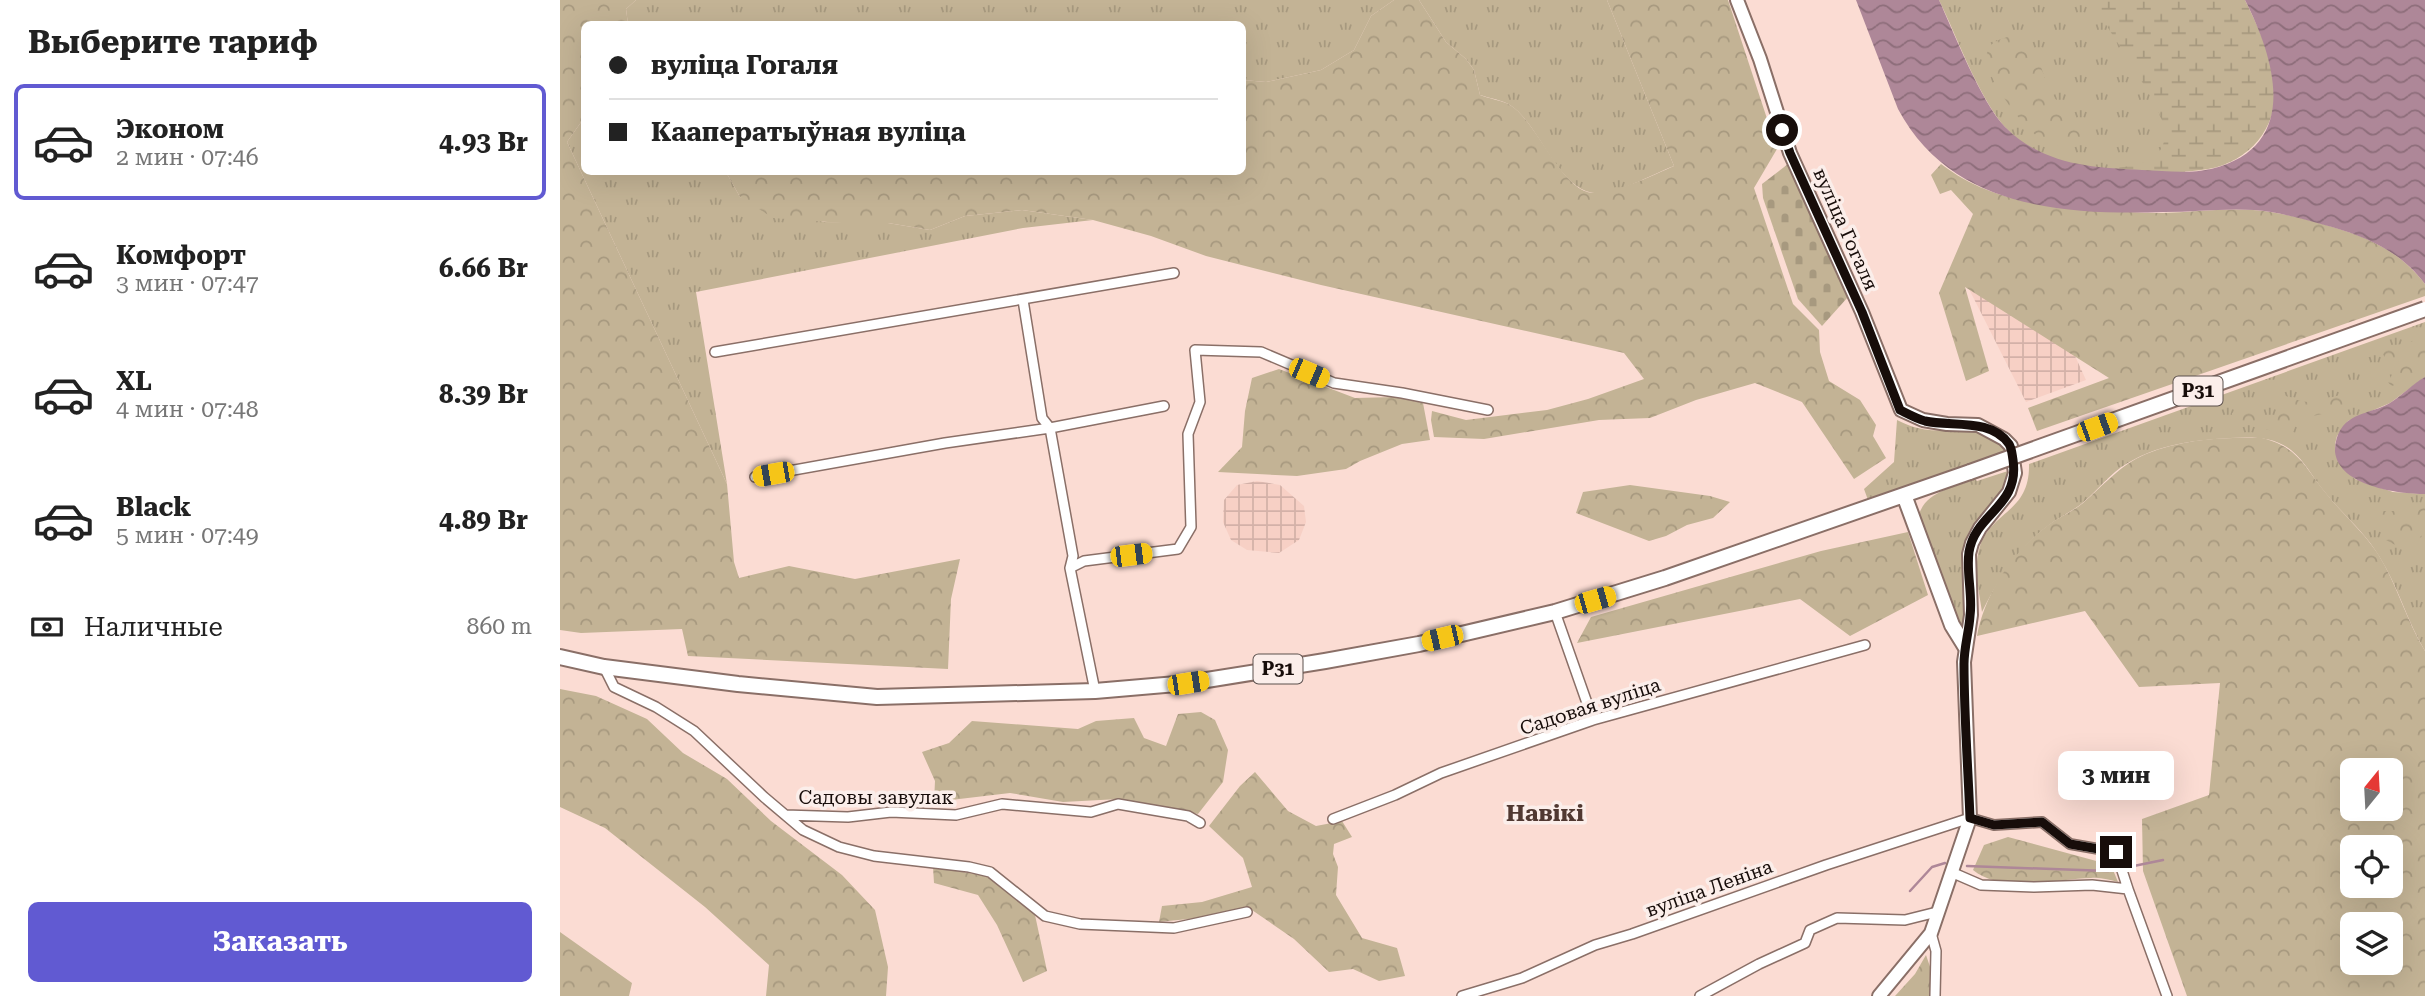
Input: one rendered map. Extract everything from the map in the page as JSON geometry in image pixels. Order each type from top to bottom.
[{"type":"main road","name":"Р31","points":[[560,657],[604,667],[738,684],[877,696],[1095,691],[1188,683],[1325,662],[1419,644],[1555,612],[1665,578],[2425,309]]},
{"type":"main road","points":[[1904,495],[1952,625],[1965,646]]},
{"type":"street","name":"вуліца Гогаля","points":[[1737,0],[1760,59],[1790,153],[1862,312],[1900,410],[1923,420],[1978,425],[2004,439],[2011,446],[2014,483],[2005,499],[1980,528],[1969,554],[1971,615],[1965,646]]},
{"type":"street","points":[[715,352],[1174,273]]},
{"type":"street","points":[[1023,300],[1042,418],[1050,428],[1073,556],[1070,568],[1095,691]]},
{"type":"street","points":[[1070,568],[1084,561],[1178,549],[1191,527],[1188,434],[1200,402],[1195,350],[1261,352],[1334,383],[1488,410]]},
{"type":"street","points":[[755,477],[945,443],[1050,428],[1164,406]]},
{"type":"street","points":[[1555,612],[1593,720]]},
{"type":"street","name":"Садовая вуліца","points":[[1333,819],[1395,795],[1441,773],[1593,720],[1865,645]]},
{"type":"street","points":[[1879,996],[1931,933],[1970,818],[1965,646]]},
{"type":"street","points":[[604,667],[614,687],[656,707],[694,732],[785,815]]},
{"type":"street","name":"Садовы завулак","points":[[785,815],[848,817],[891,812],[956,815],[1002,804],[1091,812],[1118,804],[1188,816],[1200,823]]},
{"type":"street","name":"Садовы завулак","points":[[785,815],[803,830],[839,846],[874,856],[990,872],[1045,916],[1080,925],[1174,929],[1247,912]]},
{"type":"street","points":[[1970,818],[1994,825],[2042,822],[2070,844],[2116,852],[2167,996]]},
{"type":"street","name":"вуліца Леніна","points":[[1462,996],[1522,978],[1595,945],[1970,818]]},
{"type":"street","points":[[1951,872],[1981,885],[2092,885],[2128,888]]},
{"type":"street","points":[[1700,996],[1805,943],[1810,930],[1837,918],[1905,920],[1937,912]]},
{"type":"street","points":[[1931,933],[1936,951],[1935,996]]},
{"type":"shaded area","points":[[2033,264],[2086,380],[2026,402],[1969,289]]},
{"type":"shaded area","points":[[1257,481],[1280,485],[1304,506],[1306,522],[1299,540],[1279,553],[1247,550],[1231,540],[1223,522],[1224,500],[1237,485]]},
{"type":"green space","points":[[560,0],[636,0],[626,9],[628,21],[581,21],[581,122],[567,142],[727,484],[734,562],[739,578],[789,566],[855,579],[960,559],[951,599],[948,669],[688,656],[682,629],[581,633],[560,630]]},
{"type":"green space","points":[[636,0],[1394,0],[1371,16],[1354,50],[1321,70],[1266,82],[1246,80],[1246,21],[628,21],[626,9]]},
{"type":"green space","points":[[1394,0],[1419,0],[1446,42],[1466,59],[1474,70],[1480,95],[1507,103],[1520,113],[1560,169],[1582,190],[1593,193],[1623,187],[1674,166],[1607,0],[1728,0],[1777,149],[1754,188],[1793,304],[1819,330],[1820,352],[1829,381],[1860,400],[1876,425],[1873,436],[1886,458],[1854,479],[1802,402],[1755,383],[1696,400],[1650,418],[1599,420],[1484,439],[1434,437],[1432,411],[1466,420],[1547,410],[1644,379],[1624,353],[1321,285],[1206,256],[1151,236],[1093,220],[1022,210],[965,216],[930,230],[888,223],[855,224],[773,218],[740,197],[728,175],[1246,175],[1246,80],[1266,82],[1321,70],[1354,50],[1371,16]]},
{"type":"green space","points":[[1419,0],[1607,0],[1674,166],[1604,193],[1589,192],[1575,185],[1552,159],[1521,115],[1507,103],[1480,95],[1474,70],[1466,59],[1446,42]]},
{"type":"green space","points":[[1939,0],[2245,0],[2185,172],[2082,166],[2044,155],[2022,142],[2003,125],[1984,97]]},
{"type":"green space","points":[[2092,0],[2245,0],[2268,52],[2275,86],[2272,116],[2258,141],[2236,159],[2208,169],[2171,172],[2106,169],[2147,161],[2160,151],[2165,133],[2156,105]]},
{"type":"green space","points":[[2007,37],[2017,38],[2031,48],[2050,90],[2080,131],[2080,138],[2075,144],[2063,146],[2044,141],[2026,126],[1997,87],[1987,62],[1987,53],[1992,44]]},
{"type":"green space","points":[[581,122],[581,172],[567,142]]},
{"type":"green space","points":[[1788,164],[1848,297],[1822,326],[1798,299],[1763,198],[1762,184]]},
{"type":"green space","points":[[1941,164],[1958,176],[1994,193],[2032,202],[2144,213],[2253,210],[2316,222],[2350,232],[2386,249],[2416,273],[2425,284],[2425,296],[2037,431],[2028,408],[2109,378],[1965,287],[1989,371],[1966,381],[1939,293],[1973,214],[1951,190],[1940,194],[1931,175]]},
{"type":"green space","points":[[582,175],[728,175],[740,197],[824,222],[888,223],[930,230],[965,216],[1022,210],[1093,220],[1023,228],[696,292],[727,484]]},
{"type":"green space","points":[[2425,322],[2425,377],[2390,403],[2348,421],[2337,436],[2335,444],[2336,453],[2355,479],[2393,492],[2425,494],[2425,651],[2386,567],[2367,539],[2296,454],[2277,442],[2254,438],[2185,443],[2155,450],[2128,463],[2080,505],[2049,525],[2025,546],[2001,578],[1982,612],[1977,571],[1980,546],[1993,525],[2024,492],[2029,464]]},
{"type":"green space","points":[[2425,331],[2425,362],[2403,383],[2391,386],[2388,382],[2393,373],[2383,354],[2392,346],[2412,341]]},
{"type":"green space","points":[[1279,369],[1355,398],[1395,397],[1423,403],[1430,440],[1402,444],[1346,469],[1297,476],[1218,472],[1242,447],[1245,411],[1252,378]]},
{"type":"green space","points":[[2280,394],[2309,402],[2345,395],[2350,396],[2353,404],[2347,409],[2298,419],[2292,434],[2287,435],[2240,422],[2232,416],[2232,413],[2241,409],[2274,419],[2280,413],[2275,397]]},
{"type":"green space","points":[[1897,420],[1929,430],[1966,431],[1988,435],[1998,441],[2006,451],[1868,500],[1864,489],[1894,462]]},
{"type":"green space","points":[[2262,438],[2284,447],[2299,459],[2378,554],[2425,651],[2425,996],[2187,996],[2143,871],[2142,819],[2209,795],[2220,683],[2139,687],[2085,611],[1977,636],[1993,589],[2022,549],[2047,526],[2083,503],[2120,470],[2146,454],[2174,445],[2217,439]]},
{"type":"green space","points":[[2008,471],[2004,489],[1975,522],[1966,539],[1964,584],[1967,617],[1963,625],[1958,624],[1918,518],[1926,502],[1940,492]]},
{"type":"green space","points":[[1630,485],[1710,496],[1730,502],[1713,518],[1687,525],[1649,541],[1576,513],[1583,492]]},
{"type":"green space","points":[[2425,505],[2425,533],[2399,547],[2384,539],[2376,520],[2380,511],[2398,511]]},
{"type":"green space","points":[[1908,532],[1928,595],[1850,636],[1800,599],[1577,643],[1591,617],[1821,551]]},
{"type":"green space","points":[[560,689],[596,696],[647,719],[683,753],[727,779],[771,821],[842,875],[875,910],[888,967],[886,996],[766,996],[769,965],[705,907],[605,828],[560,807]]},
{"type":"green space","points":[[1201,712],[1215,720],[1228,750],[1223,782],[1198,814],[1119,799],[1063,802],[1010,793],[934,802],[935,781],[922,752],[949,743],[972,721],[1078,729],[1096,721],[1134,718],[1144,738],[1166,746],[1178,714]]},
{"type":"green space","points":[[1255,772],[1288,811],[1316,826],[1342,821],[1352,837],[1334,844],[1333,854],[1338,867],[1336,895],[1362,938],[1397,948],[1405,976],[1379,981],[1353,969],[1329,972],[1294,939],[1249,908],[1207,917],[1159,922],[1162,906],[1202,902],[1252,887],[1243,858],[1209,826],[1240,786]]},
{"type":"green space","points":[[2008,837],[2111,865],[2118,882],[2094,878],[2013,883],[1984,877],[1973,870],[1984,845]]},
{"type":"green space","points":[[933,867],[987,876],[1035,915],[1047,971],[1023,982],[997,925],[978,895],[934,883]]},
{"type":"green space","points":[[560,932],[632,983],[629,996],[560,996]]},
{"type":"green space","points":[[1926,955],[1940,996],[1895,996],[1915,974]]},
{"type":"water","points":[[1856,0],[1939,0],[1969,66],[1996,116],[2020,140],[2035,149],[2052,157],[2087,166],[2186,172],[2211,169],[2240,158],[2259,142],[2269,122],[2273,99],[2272,74],[2256,24],[2245,0],[2425,0],[2425,284],[2406,263],[2371,241],[2284,214],[2243,210],[2087,211],[2049,207],[2013,199],[1979,186],[1948,167],[1920,142],[1898,109]]},
{"type":"water","points":[[2425,377],[2425,494],[2371,486],[2347,473],[2339,464],[2335,452],[2337,438],[2343,426],[2359,415],[2390,403]]},
{"type":"waterway","points":[[2124,868],[2163,860]]},
{"type":"waterway","points":[[1910,891],[1932,867],[1945,863]]},
{"type":"waterway","points":[[1967,866],[2108,871],[2117,869]]},
{"type":"district","name":"Навікі","points":[[1545,813]]},
{"type":"route","points":[[1782,130],[1862,312],[1900,410],[1923,420],[1978,425],[2004,439],[2011,446],[2014,483],[1980,528],[1969,554],[1971,615],[1964,662],[1970,818],[1994,825],[2042,822],[2070,844],[2116,852]]}]
